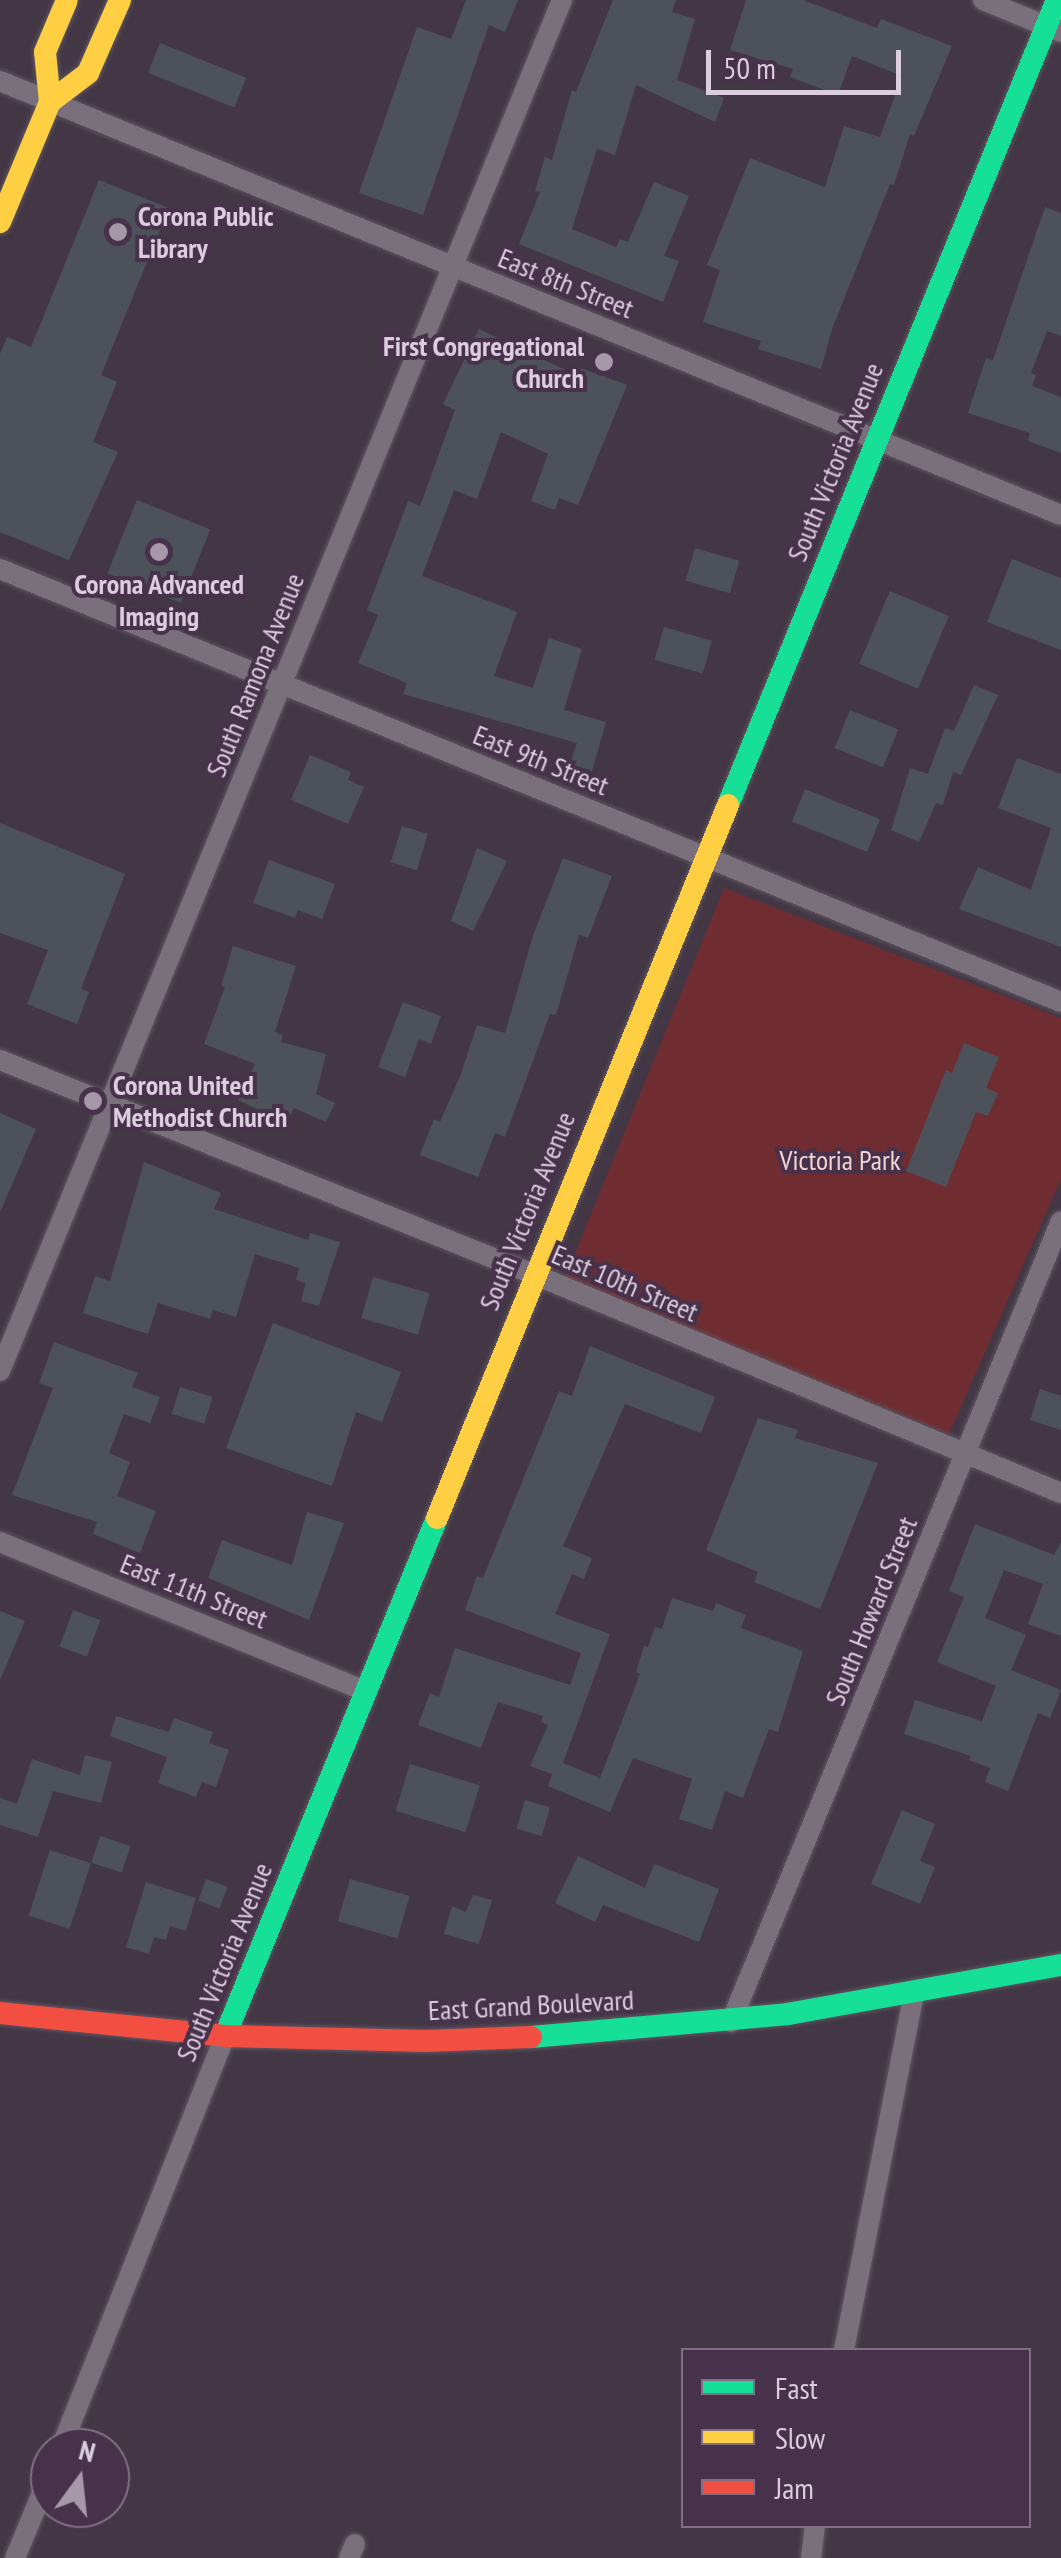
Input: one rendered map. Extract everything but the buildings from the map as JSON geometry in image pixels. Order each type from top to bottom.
[{"type":"street","points":[[0,222],[50,102],[45,52],[67,0]]},
{"type":"street","points":[[50,102],[88,73],[120,0]]},
{"type":"street","name":"South Ramona Avenue","points":[[0,1372],[562,0]]},
{"type":"street","points":[[984,0],[1054,29]]},
{"type":"street","name":"South Victoria Avenue","points":[[68,2428],[533,1274],[876,440],[1054,29],[1057,0]]},
{"type":"street","name":"East 8th Street","points":[[0,82],[1061,515]]},
{"type":"street","name":"East 9th Street","points":[[0,569],[1061,1002]]},
{"type":"street","name":"East 10th Street","points":[[0,1060],[533,1274],[1061,1493]]},
{"type":"street","name":"South Howard Street","points":[[731,2022],[1061,1221]]},
{"type":"street","name":"East 11th Street","points":[[0,1542],[366,1691]]},
{"type":"street","name":"East Grand Boulevard","points":[[0,2013],[225,2036],[425,2041],[594,2034],[731,2022],[914,1994],[1061,1965]]},
{"type":"street","points":[[844,2348],[914,1994]]},
{"type":"street","points":[[16,2558],[30,2523]]},
{"type":"street","points":[[810,2558],[814,2528]]},
{"type":"green space","name":"Victoria Park","points":[[724,888],[1061,1018],[1061,1179],[949,1434],[565,1278]]},
{"type":"traffic: fast","points":[[728,805],[1057,0]]},
{"type":"traffic: fast","points":[[225,2036],[437,1518]]},
{"type":"traffic: fast","points":[[531,2037],[788,2014],[1061,1965]]},
{"type":"traffic: slow","points":[[0,222],[50,102],[45,52],[67,0]]},
{"type":"traffic: slow","points":[[50,102],[88,73],[120,0]]},
{"type":"traffic: slow","points":[[437,1518],[728,805]]},
{"type":"traffic: jam","points":[[0,2013],[225,2036],[425,2041],[531,2037]]},
{"type":"place","name":"Corona Public Library","points":[[118,232]]},
{"type":"place","name":"First Congregational Church","points":[[604,362]]},
{"type":"place","name":"Corona Advanced Imaging","points":[[159,552]]},
{"type":"place","name":"Corona United Methodist Church","points":[[93,1101]]}]
